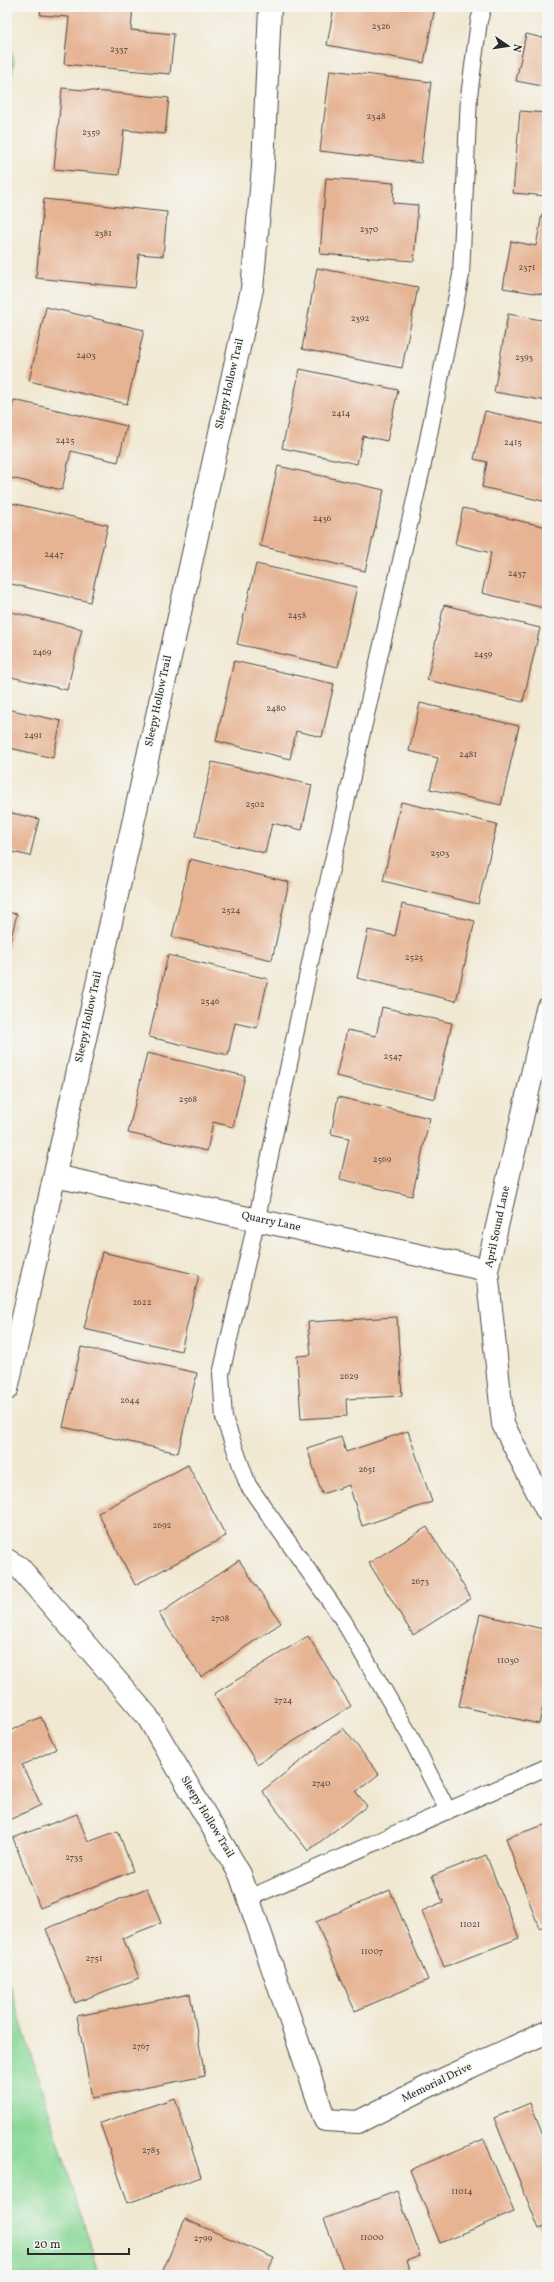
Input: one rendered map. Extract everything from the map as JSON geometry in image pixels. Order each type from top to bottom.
[{"type":"street","name":"Sleepy Hollow Trail","points":[[7,1389],[252,289],[263,167],[270,7]]},
{"type":"street","name":"April Sound Lane","points":[[547,1009],[487,1270],[503,1424],[547,1510]]},
{"type":"street","name":"Quarry Lane","points":[[54,1176],[257,1218],[487,1270]]},
{"type":"street","name":"Sleepy Hollow Trail","points":[[7,1560],[19,1567],[147,1716],[240,1874],[325,2120]]},
{"type":"street","name":"Memorial Drive","points":[[325,2120],[358,2122],[436,2083],[547,2032]]},
{"type":"lane","points":[[448,1811],[409,1734],[343,1620],[248,1485],[224,1418],[222,1374],[257,1218],[316,936],[423,464],[461,275],[469,96],[479,21],[483,7]]},
{"type":"lane","points":[[249,1898],[547,1767]]},
{"type":"green space","points":[[7,37],[14,62],[7,105]]},
{"type":"green space","points":[[7,1979],[8,1981],[100,2275],[7,2275]]},
{"type":"building","points":[[41,7],[133,7],[131,30],[174,34],[170,74],[64,64],[69,17],[40,15]]},
{"type":"building","points":[[334,7],[435,7],[424,63],[327,45]]},
{"type":"building","points":[[526,34],[547,39],[547,87],[516,81]]},
{"type":"building","points":[[330,70],[431,82],[421,163],[320,151]]},
{"type":"building","points":[[62,88],[169,98],[165,134],[124,130],[119,175],[54,169]]},
{"type":"building","points":[[520,111],[547,113],[547,196],[513,193]]},
{"type":"building","points":[[326,178],[394,183],[393,203],[418,205],[414,261],[320,254]]},
{"type":"building","points":[[44,199],[167,212],[163,256],[139,254],[135,288],[36,278]]},
{"type":"building","points":[[542,214],[547,215],[547,295],[503,288],[511,241],[536,246]]},
{"type":"building","points":[[317,268],[418,287],[402,368],[302,349]]},
{"type":"building","points":[[46,307],[144,330],[127,404],[29,381]]},
{"type":"building","points":[[508,314],[547,321],[547,401],[494,392]]},
{"type":"building","points":[[300,369],[398,390],[387,441],[363,436],[357,464],[282,448]]},
{"type":"building","points":[[14,400],[127,426],[118,462],[71,451],[62,490],[7,477],[7,430]]},
{"type":"building","points":[[485,411],[547,425],[547,502],[482,487],[487,462],[474,459]]},
{"type":"building","points":[[278,466],[384,490],[365,571],[260,546]]},
{"type":"building","points":[[7,502],[108,525],[90,602],[7,583]]},
{"type":"building","points":[[463,508],[547,527],[547,596],[544,608],[482,593],[491,553],[455,544]]},
{"type":"building","points":[[256,564],[357,587],[338,667],[237,644]]},
{"type":"building","points":[[444,605],[540,628],[523,702],[427,680]]},
{"type":"building","points":[[7,611],[82,629],[67,690],[7,676]]},
{"type":"building","points":[[234,661],[334,684],[322,737],[296,731],[290,759],[216,741]]},
{"type":"building","points":[[420,703],[519,726],[501,805],[430,789],[438,758],[409,751]]},
{"type":"building","points":[[7,709],[61,721],[53,758],[10,748],[7,757]]},
{"type":"building","points":[[212,762],[312,785],[302,830],[272,823],[265,853],[195,837]]},
{"type":"building","points":[[401,802],[497,824],[478,904],[383,881]]},
{"type":"building","points":[[7,812],[39,819],[30,856],[7,851]]},
{"type":"building","points":[[190,859],[289,882],[272,960],[172,937]]},
{"type":"building","points":[[402,904],[475,921],[456,1001],[357,978],[368,930],[395,936]]},
{"type":"building","points":[[7,912],[17,914],[8,949],[7,949]]},
{"type":"building","points":[[168,955],[268,979],[257,1028],[235,1023],[228,1055],[149,1037]]},
{"type":"building","points":[[382,1007],[452,1023],[435,1099],[336,1076],[347,1030],[376,1036]]},
{"type":"building","points":[[147,1053],[245,1076],[233,1127],[213,1122],[207,1151],[128,1133]]},
{"type":"building","points":[[338,1097],[430,1118],[412,1196],[340,1179],[349,1138],[331,1134]]},
{"type":"building","points":[[102,1252],[199,1275],[181,1351],[84,1329]]},
{"type":"building","points":[[397,1317],[402,1396],[346,1399],[347,1416],[301,1419],[297,1356],[311,1355],[308,1322]]},
{"type":"building","points":[[81,1347],[197,1373],[178,1453],[63,1427]]},
{"type":"building","points":[[408,1431],[432,1502],[362,1526],[349,1485],[322,1494],[307,1448],[341,1437],[346,1452]]},
{"type":"building","points":[[188,1465],[226,1536],[135,1585],[98,1513]]},
{"type":"building","points":[[427,1527],[471,1598],[413,1635],[369,1563]]},
{"type":"building","points":[[239,1560],[281,1623],[201,1677],[159,1614]]},
{"type":"building","points":[[480,1614],[547,1630],[547,1690],[539,1724],[459,1706]]},
{"type":"building","points":[[308,1636],[351,1706],[257,1764],[214,1694]]},
{"type":"building","points":[[41,1717],[56,1749],[22,1765],[41,1805],[7,1821],[7,1732]]},
{"type":"building","points":[[343,1728],[379,1774],[356,1792],[367,1806],[308,1851],[262,1791]]},
{"type":"building","points":[[77,1814],[88,1842],[118,1831],[133,1871],[40,1908],[13,1838]]},
{"type":"building","points":[[547,1824],[547,1925],[539,1928],[506,1838]]},
{"type":"building","points":[[486,1855],[519,1938],[444,1967],[422,1911],[443,1902],[432,1876]]},
{"type":"building","points":[[147,1888],[161,1923],[123,1938],[139,1978],[75,2003],[46,1929]]},
{"type":"building","points":[[390,1890],[428,1980],[355,2011],[316,1922]]},
{"type":"building","points":[[190,1994],[205,2076],[92,2098],[77,2016]]},
{"type":"building","points":[[175,2098],[201,2177],[128,2203],[100,2123]]},
{"type":"building","points":[[530,2103],[544,2138],[547,2136],[547,2226],[539,2229],[494,2118]]},
{"type":"building","points":[[484,2139],[514,2212],[440,2243],[410,2170]]},
{"type":"building","points":[[397,2191],[420,2256],[406,2261],[411,2275],[345,2275],[324,2219]]},
{"type":"building","points":[[185,2219],[274,2258],[266,2275],[161,2275]]}]
